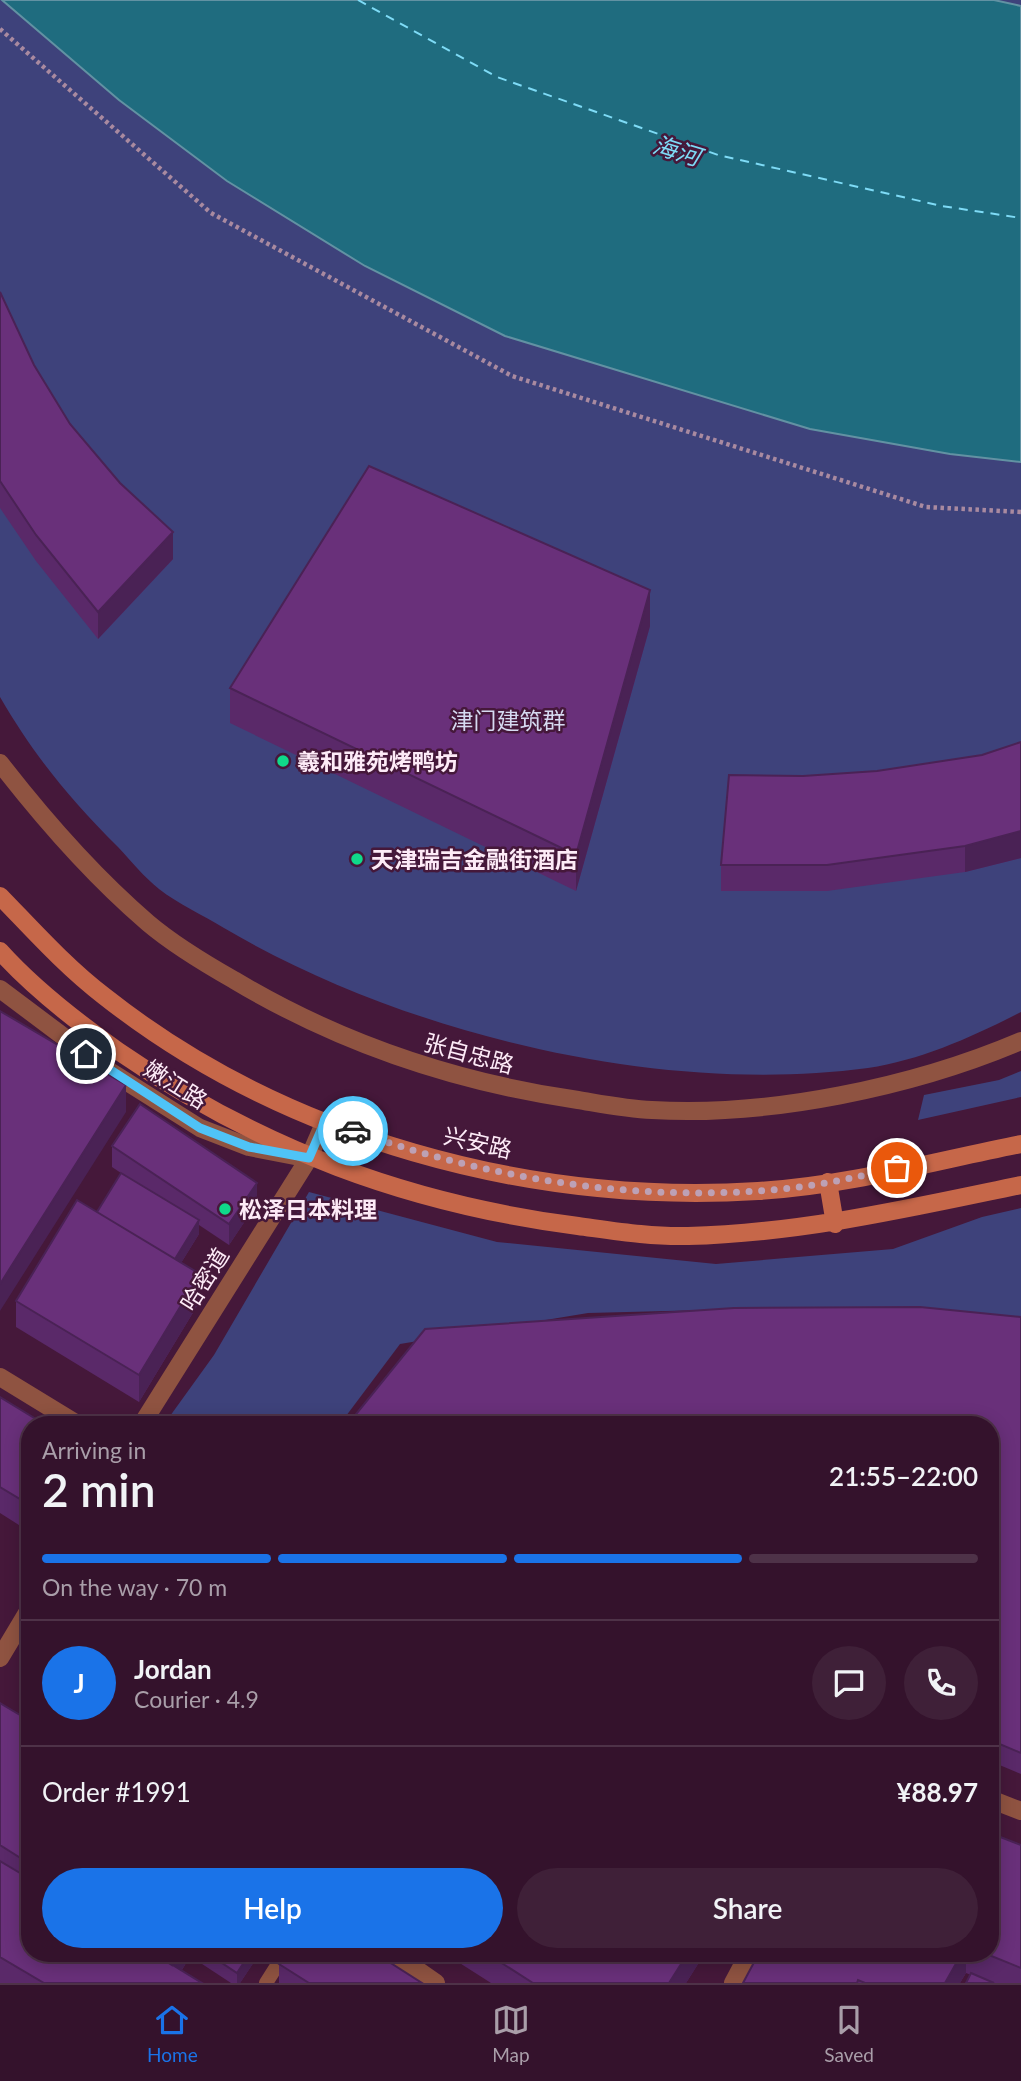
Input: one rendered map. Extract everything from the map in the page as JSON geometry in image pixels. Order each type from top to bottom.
[{"type":"main road","name":"兴安路","points":[[0,896],[41,940],[104,996],[231,1079],[269,1099],[325,1121],[425,1155],[486,1171],[634,1191],[757,1191],[828,1182],[1021,1144]]},
{"type":"main road","points":[[0,951],[83,1026],[187,1095],[309,1158],[443,1202],[493,1214],[650,1236],[720,1235],[835,1224],[1021,1185]]},
{"type":"main road","points":[[828,1182],[835,1224]]},
{"type":"street","name":"张自忠路","points":[[0,763],[69,848],[149,924],[196,958],[278,1007],[352,1041],[443,1074],[517,1091],[652,1110],[730,1108],[832,1096],[900,1082],[981,1058],[1021,1041]]},
{"type":"street","name":"嫩江路","points":[[0,989],[108,1070],[200,1128],[249,1147],[309,1158]]},
{"type":"street","name":"哈密道","points":[[147,1416],[309,1158],[325,1121]]},
{"type":"street","points":[[0,1377],[63,1416]]},
{"type":"street","points":[[0,1658],[21,1623]]},
{"type":"street","points":[[999,1802],[1021,1811]]},
{"type":"street","points":[[406,1962],[436,1983]]},
{"type":"street","points":[[733,1983],[744,1962]]},
{"type":"lane","points":[[266,1983],[279,1962]]},
{"type":"path","points":[[0,29],[211,212],[512,376],[926,507],[1021,512]]},
{"type":"green space","name":"津门建筑群","points":[[0,0],[1021,0],[1021,1012],[928,1053],[868,1068],[788,1074],[705,1073],[620,1064],[536,1048],[452,1026],[371,999],[295,966],[224,928],[174,900],[148,879],[54,776],[26,739],[0,697]]},
{"type":"green space","points":[[1021,1071],[1021,1097],[918,1120],[924,1095],[999,1080]]},
{"type":"green space","points":[[309,1192],[497,1242],[716,1264],[893,1249],[982,1217],[1021,1208],[1021,1322],[785,1308],[588,1313],[400,1344],[346,1416],[170,1416],[214,1355]]},
{"type":"water","name":"海河","points":[[2,0],[994,0],[1021,6],[1021,462],[950,454],[810,429],[505,336],[365,266],[227,181],[119,100]]},
{"type":"building","points":[[0,292],[34,365],[70,424],[120,483],[173,532],[98,612],[36,535],[0,481]]},
{"type":"building","name":"天津瑞吉金融街酒店","points":[[369,466],[650,590],[576,855],[230,688]]},
{"type":"building","points":[[1021,742],[1021,831],[965,846],[827,865],[721,865],[729,775],[803,776],[877,771],[982,755]]},
{"type":"building","points":[[0,1011],[126,1085],[0,1284]]},
{"type":"building","points":[[140,1104],[257,1183],[229,1224],[112,1146]]},
{"type":"building","points":[[121,1173],[199,1220],[175,1259],[97,1212]]},
{"type":"building","points":[[77,1200],[200,1274],[139,1375],[16,1301]]},
{"type":"building","points":[[920,1307],[1021,1317],[1021,1753],[999,1744],[999,1416],[354,1416],[425,1329],[734,1308]]},
{"type":"building","points":[[0,1397],[31,1416],[21,1416],[21,1500],[0,1487]]},
{"type":"building","points":[[0,1703],[21,1716],[21,1858],[0,1845]]},
{"type":"building","points":[[999,1836],[1021,1845],[1021,1968],[999,1959]]},
{"type":"building","points":[[0,1861],[21,1874],[21,1962],[168,1962],[202,1983],[44,1983],[0,1957]]},
{"type":"building","points":[[220,1962],[244,1962],[237,1973]]},
{"type":"building","points":[[389,1962],[422,1983],[309,1983],[279,1964]]},
{"type":"building","points":[[500,1962],[682,1962],[669,1983],[533,1983]]},
{"type":"building","points":[[754,1962],[957,1962],[945,1983],[865,1983],[858,1980],[857,1983],[743,1983]]},
{"type":"building","points":[[971,1973],[994,1983],[966,1983]]},
{"type":"ferry route","points":[[358,0],[497,77],[718,155],[942,206],[1021,218]]},
{"type":"way so far","points":[[353,1131],[425,1155],[486,1171],[634,1191],[757,1191],[835,1181],[897,1168]]},
{"type":"place","name":"羲和雅苑烤鸭坊","points":[[283,761]]},
{"type":"place","name":"天津瑞吉金融街酒店","points":[[357,859]]},
{"type":"place","name":"松泽日本料理","points":[[225,1209]]},
{"type":"route","points":[[86,1054],[200,1128],[249,1147],[309,1158],[325,1121],[353,1131]]}]
